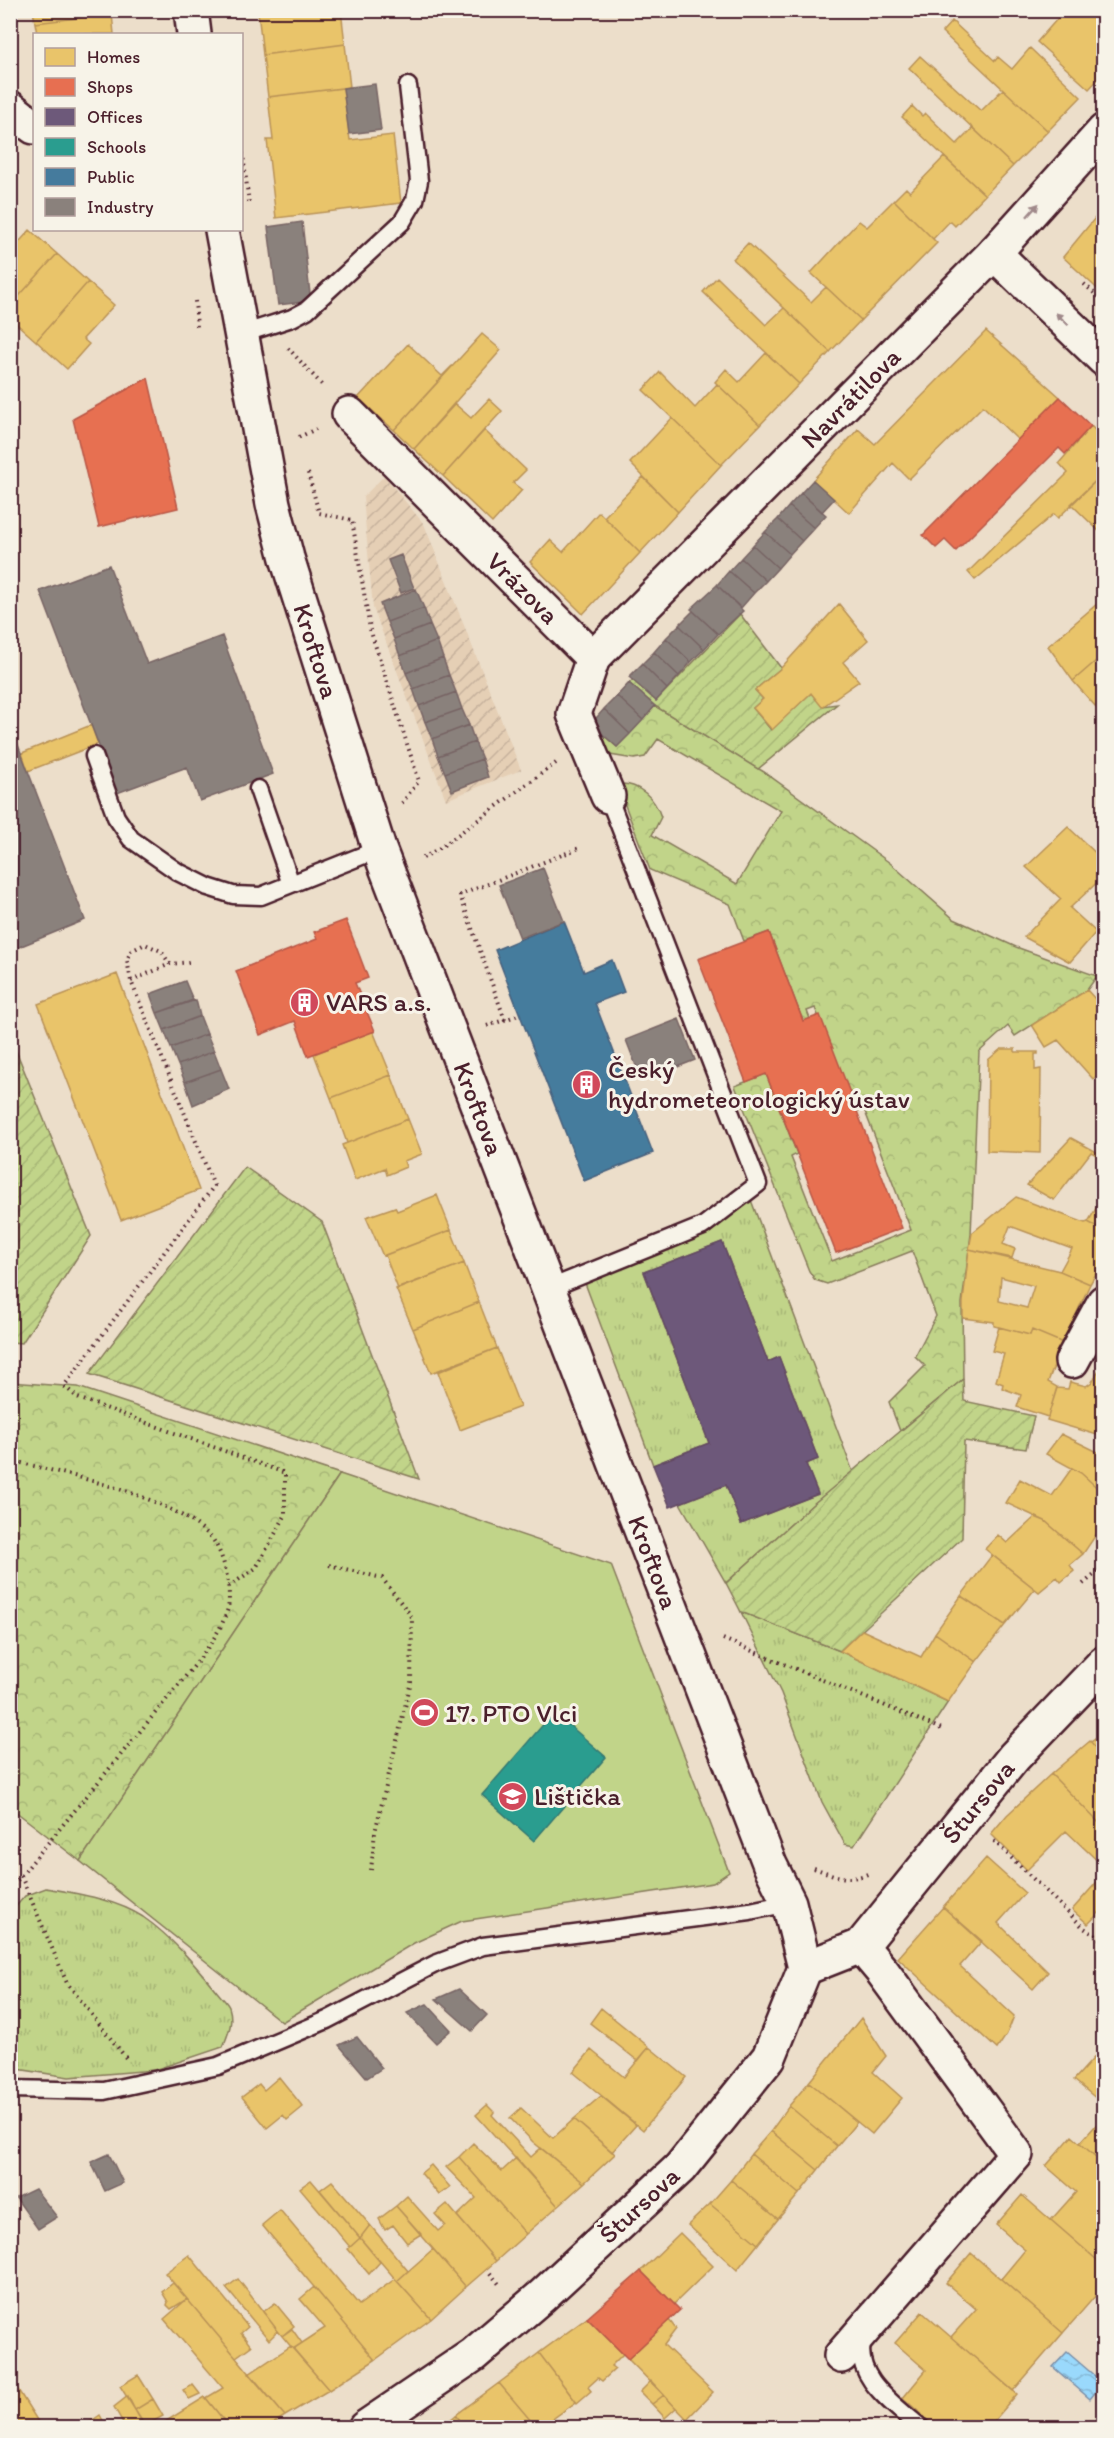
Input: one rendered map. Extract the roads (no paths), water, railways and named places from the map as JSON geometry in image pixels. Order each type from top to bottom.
[{"type":"street","points":[[191,10],[194,33]]},
{"type":"street","points":[[10,108],[33,126]]},
{"type":"street","name":"Navrátilova","points":[[593,658],[994,253],[1104,131]]},
{"type":"street","name":"Kroftova","points":[[222,231],[255,331],[273,504],[287,558],[379,849],[770,1865],[789,1903],[805,1968]]},
{"type":"street","points":[[994,253],[1104,359]]},
{"type":"street","name":"Vrázova","points":[[349,414],[593,658]]},
{"type":"street","points":[[593,658],[574,714],[608,796]]},
{"type":"street","points":[[1072,1360],[1104,1302]]},
{"type":"street","name":"Štursova","points":[[365,2427],[473,2355],[542,2296],[680,2168],[769,2057],[805,1968],[861,1946],[1014,1757],[1104,1663]]},
{"type":"street","points":[[841,2356],[1016,2154],[882,1971],[861,1946]]},
{"type":"lane","points":[[255,331],[292,318],[307,310],[402,222],[415,200],[418,181],[408,86]]},
{"type":"lane","points":[[94,756],[116,817],[131,839],[178,872],[208,888],[242,896],[261,896],[379,849]]},
{"type":"lane","points":[[258,789],[291,884]]},
{"type":"lane","points":[[548,1289],[703,1226],[758,1184],[608,796]]},
{"type":"lane","points":[[10,2089],[104,2091],[218,2066],[327,2020],[435,1964],[483,1946],[750,1911],[789,1903]]},
{"type":"lane","points":[[867,2327],[862,2341],[862,2364],[870,2380],[921,2427]]},
{"type":"water","points":[[1067,2352],[1103,2383],[1090,2399],[1053,2367]]},
{"type":"place","name":"VARS a.s.","points":[[305,1002]]},
{"type":"place","name":"Český hydrometeorologický ústav","points":[[587,1084]]},
{"type":"place","name":"17. PTO Vlci","points":[[424,1713]]},
{"type":"place","name":"Lištička","points":[[513,1796]]}]
